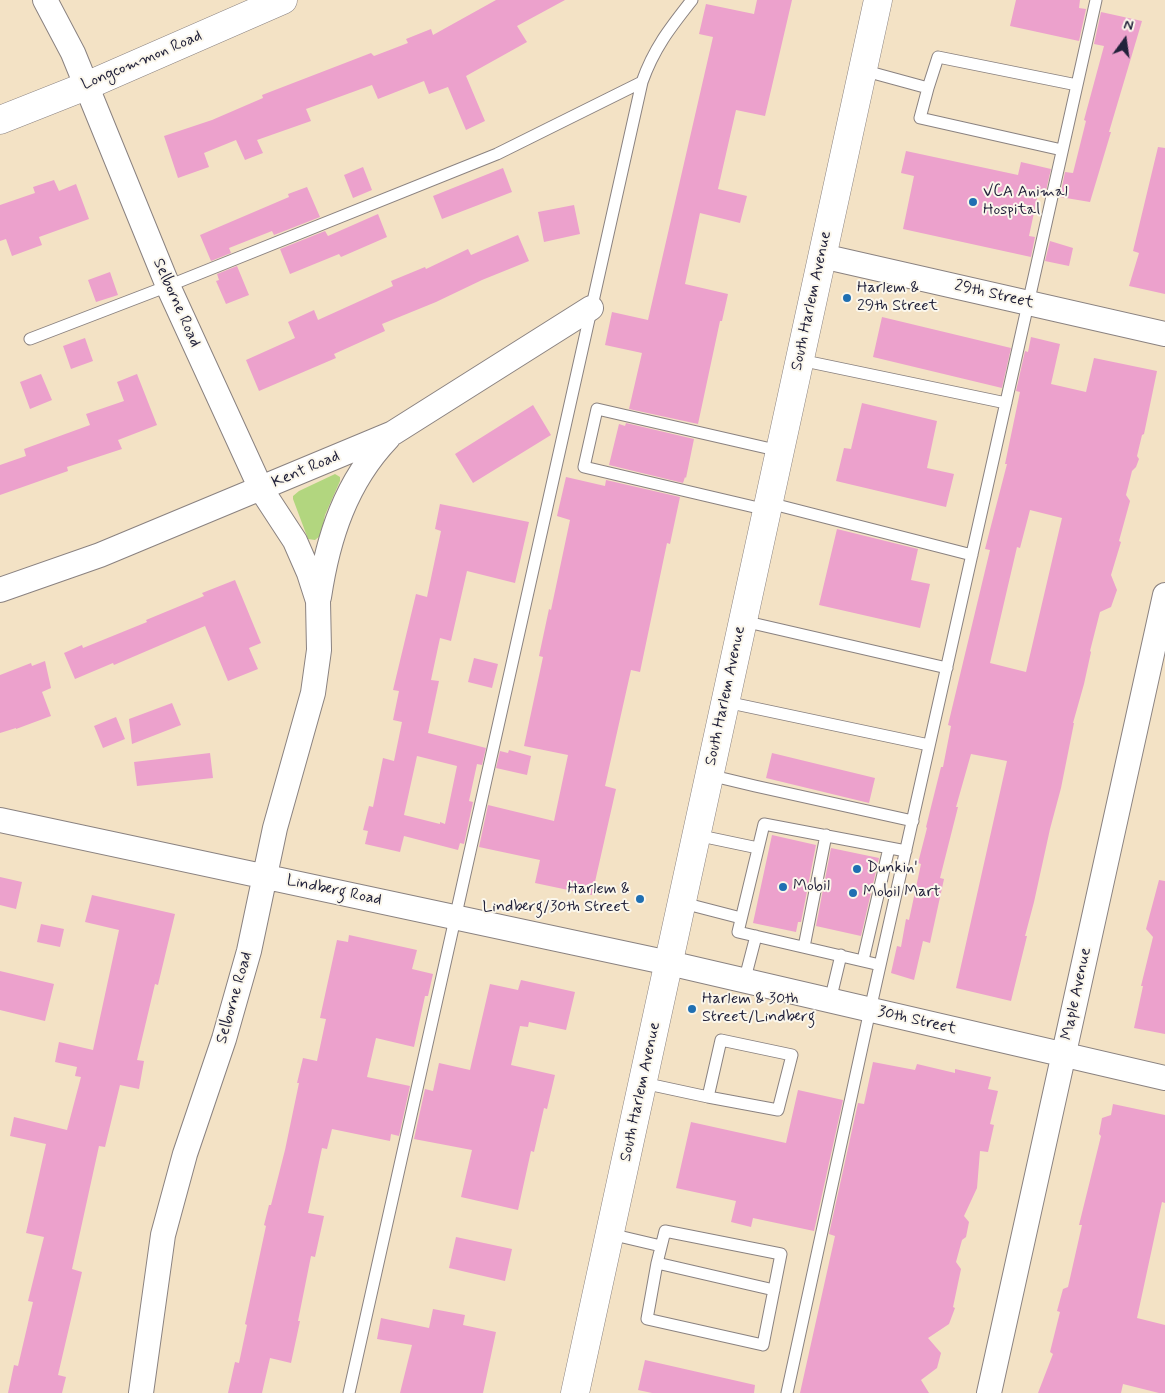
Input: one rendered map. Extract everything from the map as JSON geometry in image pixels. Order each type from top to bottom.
[{"type":"main road","name":"Longcommon Road","points":[[0,120],[86,86],[283,0]]},
{"type":"main road","name":"South Harlem Avenue","points":[[576,1393],[878,0]]},
{"type":"street","name":"Selborne Road","points":[[46,0],[73,53],[168,286],[261,489],[295,541],[309,573],[318,601]]},
{"type":"street","name":"29th Street","points":[[822,256],[1165,334]]},
{"type":"street","name":"Kent Road","points":[[0,590],[100,555],[393,433],[591,308]]},
{"type":"street","name":"Selborne Road","points":[[140,1393],[163,1235],[185,1154],[226,1030],[249,951],[275,828],[313,693],[319,650],[318,601],[327,551],[346,497],[372,454],[393,433]]},
{"type":"street","name":"Maple Avenue","points":[[989,1393],[1165,595]]},
{"type":"street","name":"Lindberg Road","points":[[0,820],[669,963]]},
{"type":"street","name":"30th Street","points":[[669,963],[744,982],[1165,1078]]},
{"type":"lane","points":[[349,1393],[642,82],[649,61],[662,38],[692,0]]},
{"type":"lane","points":[[787,1393],[870,1010],[1096,0]]},
{"type":"lane","points":[[1062,150],[920,118],[938,56],[1077,85]]},
{"type":"lane","points":[[862,70],[928,88]]},
{"type":"lane","points":[[30,339],[168,286],[497,154],[642,82]]},
{"type":"lane","points":[[800,360],[1006,403]]},
{"type":"lane","points":[[780,451],[597,409],[584,467],[768,506],[972,556]]},
{"type":"lane","points":[[743,621],[947,668]]},
{"type":"lane","points":[[726,702],[929,745]]},
{"type":"lane","points":[[710,775],[912,821]]},
{"type":"lane","points":[[880,965],[738,932],[741,918],[746,897],[760,866],[758,848],[764,824],[906,851]]},
{"type":"lane","points":[[696,835],[758,848]]},
{"type":"lane","points":[[804,947],[806,908],[813,876],[826,835]]},
{"type":"lane","points":[[863,960],[889,848]]},
{"type":"lane","points":[[746,897],[758,899]]},
{"type":"lane","points":[[683,903],[741,918]]},
{"type":"lane","points":[[744,982],[756,936]]},
{"type":"lane","points":[[830,1001],[841,955]]},
{"type":"lane","points":[[643,1083],[708,1097],[778,1110],[792,1055],[721,1040],[708,1097]]},
{"type":"lane","points":[[665,1231],[781,1254],[763,1345],[647,1319],[661,1246],[665,1231]]},
{"type":"lane","points":[[610,1234],[661,1246]]},
{"type":"lane","points":[[657,1263],[774,1290]]},
{"type":"green space","points":[[335,474],[340,477],[340,481],[325,515],[320,536],[315,540],[308,539],[293,496],[299,491]]},
{"type":"building","points":[[496,0],[565,0],[517,26],[527,42],[466,76],[485,121],[466,130],[448,87],[429,94],[424,81],[378,99],[372,85],[306,109],[311,121],[257,140],[263,153],[245,160],[236,140],[204,153],[209,167],[178,178],[164,136],[212,120],[263,98],[262,95],[371,53],[374,56],[408,43],[406,39],[431,29],[433,35]]},
{"type":"building","points":[[757,0],[792,0],[765,116],[736,110],[718,189],[747,196],[740,223],[700,213],[685,284],[728,294],[722,321],[720,321],[698,424],[629,409],[642,353],[605,345],[612,312],[648,320],[713,37],[699,34],[706,4],[754,14]]},
{"type":"building","points":[[1016,0],[1080,0],[1079,8],[1086,9],[1079,41],[1010,26]]},
{"type":"building","points":[[1101,12],[1142,21],[1090,202],[1060,197],[1065,172],[1073,173],[1086,121],[1084,120],[1104,46],[1094,44]]},
{"type":"building","points":[[1158,147],[1165,148],[1165,294],[1129,286],[1139,253],[1133,251]]},
{"type":"building","name":"VCA Animal Hospital","points":[[906,151],[1018,175],[1021,162],[1051,169],[1045,195],[1038,194],[1029,236],[1035,237],[1031,257],[903,229],[914,176],[901,173]]},
{"type":"building","points":[[363,167],[372,190],[353,198],[344,175]]},
{"type":"building","points":[[503,168],[512,192],[442,219],[433,196]]},
{"type":"building","points":[[54,180],[59,191],[76,184],[89,219],[39,237],[42,245],[12,256],[6,239],[0,241],[0,205],[35,193],[33,187]]},
{"type":"building","points":[[307,187],[320,217],[274,235],[272,231],[229,248],[231,253],[211,261],[200,235],[289,197],[288,194]]},
{"type":"building","points":[[574,205],[580,234],[544,242],[538,212]]},
{"type":"building","points":[[378,214],[387,237],[341,257],[339,254],[290,274],[280,249],[325,231],[328,236]]},
{"type":"building","points":[[518,235],[529,261],[382,324],[385,331],[334,354],[336,358],[259,391],[246,360],[295,338],[288,322],[314,310],[318,320],[393,286],[391,281],[425,267],[426,269],[468,249],[471,255]]},
{"type":"building","points":[[1050,241],[1073,248],[1069,266],[1045,261]]},
{"type":"building","points":[[237,266],[249,295],[226,304],[216,281],[219,280],[217,274]]},
{"type":"building","points":[[110,272],[118,295],[96,302],[88,280]]},
{"type":"building","points":[[882,317],[1011,348],[1002,388],[873,357]]},
{"type":"building","points":[[1031,337],[1060,344],[1051,384],[1086,392],[1094,358],[1157,371],[1144,434],[1142,435],[1137,456],[1139,459],[1132,471],[1126,495],[1130,501],[1111,575],[1117,590],[1111,607],[1100,612],[1073,723],[1061,788],[1011,1001],[956,988],[1007,761],[971,754],[956,807],[958,807],[940,878],[944,879],[930,943],[923,941],[914,980],[891,973],[897,946],[901,947],[906,919],[909,920],[921,864],[918,863],[926,827],[941,767],[943,767],[951,726],[948,725],[990,550],[985,549],[1007,464],[1005,464],[1020,392],[1016,391],[1025,351],[1028,352]],"holes":[[[1030,510],[1062,518],[1026,672],[990,663],[1017,547],[1020,548]]]},
{"type":"building","points":[[85,338],[93,361],[71,369],[63,346]]},
{"type":"building","points":[[41,374],[52,400],[30,409],[20,382]]},
{"type":"building","points":[[137,374],[157,425],[118,440],[122,449],[67,467],[68,471],[0,495],[0,465],[26,456],[24,449],[90,425],[86,414],[124,401],[117,382]]},
{"type":"building","points":[[862,403],[937,421],[927,468],[954,474],[946,507],[836,481],[844,448],[851,449]]},
{"type":"building","points":[[533,405],[551,435],[473,483],[455,454]]},
{"type":"building","points":[[626,423],[694,439],[686,478],[683,483],[609,465],[619,424],[625,426]]},
{"type":"building","points":[[566,477],[605,486],[606,480],[680,497],[670,544],[667,543],[640,672],[631,670],[605,786],[616,789],[592,895],[535,883],[540,860],[479,847],[488,805],[554,821],[568,755],[524,746],[543,657],[539,656],[570,520],[557,516]]},
{"type":"building","points":[[440,504],[529,522],[515,583],[467,571],[451,641],[440,638],[431,680],[439,681],[428,733],[486,748],[482,765],[477,764],[469,801],[473,802],[464,844],[460,843],[458,850],[404,836],[400,852],[365,844],[368,831],[363,830],[369,806],[373,807],[383,758],[394,761],[402,722],[393,720],[399,691],[393,690],[416,594],[427,597],[441,531],[435,529]],"holes":[[[417,756],[457,766],[445,824],[404,815]]]},
{"type":"building","points":[[837,529],[918,549],[911,580],[930,584],[920,628],[819,605]]},
{"type":"building","points":[[235,580],[261,643],[249,648],[258,669],[228,681],[205,626],[114,665],[113,663],[75,679],[64,653],[82,645],[83,648],[147,622],[146,620],[204,596],[202,593]]},
{"type":"building","points":[[474,658],[498,664],[492,688],[468,682]]},
{"type":"building","points":[[45,661],[51,688],[42,692],[51,716],[0,733],[0,675],[31,663],[32,666]]},
{"type":"building","points":[[172,703],[181,725],[132,744],[129,719]]},
{"type":"building","points":[[116,717],[125,739],[103,748],[94,726]]},
{"type":"building","points":[[509,750],[531,756],[527,775],[496,768],[500,751],[508,753]]},
{"type":"building","points":[[210,753],[213,778],[137,786],[134,762]]},
{"type":"building","points":[[772,753],[875,778],[869,803],[766,778]]},
{"type":"building","name":"Mobil","points":[[772,835],[816,845],[801,922],[798,922],[796,932],[753,923]]},
{"type":"building","name":"Mobil Mart","points":[[831,848],[879,858],[861,936],[816,926]]},
{"type":"building","points":[[0,877],[22,882],[16,909],[0,905]]},
{"type":"building","points":[[1159,880],[1165,881],[1165,1034],[1134,1028],[1143,986],[1141,986],[1153,937],[1146,929]]},
{"type":"building","points":[[92,895],[175,914],[158,985],[155,984],[137,1060],[144,1061],[139,1089],[120,1085],[105,1147],[99,1146],[72,1269],[82,1272],[58,1375],[66,1377],[62,1393],[8,1393],[14,1365],[18,1366],[33,1302],[28,1301],[44,1237],[26,1233],[46,1144],[10,1136],[14,1117],[67,1130],[81,1077],[75,1076],[77,1067],[55,1062],[59,1042],[93,1050],[119,930],[85,922]]},
{"type":"building","points":[[41,924],[64,929],[60,947],[37,942]]},
{"type":"building","points":[[349,935],[417,950],[412,969],[433,974],[428,996],[425,996],[414,1047],[376,1038],[367,1077],[410,1086],[399,1136],[391,1134],[390,1141],[332,1129],[327,1149],[322,1148],[308,1213],[324,1216],[315,1257],[311,1256],[291,1363],[270,1358],[262,1393],[228,1393],[235,1362],[239,1363],[247,1325],[245,1324],[266,1226],[264,1225],[285,1150],[303,1058],[317,1061],[326,1019],[320,1018],[337,940],[348,942]]},
{"type":"building","points":[[0,971],[54,984],[45,1021],[0,1010]]},
{"type":"building","points":[[521,980],[575,992],[566,1030],[529,1022],[528,1027],[520,1026],[511,1065],[555,1075],[547,1109],[544,1108],[534,1152],[531,1151],[518,1210],[461,1197],[472,1150],[414,1139],[425,1089],[433,1091],[439,1063],[470,1070],[490,984],[518,990]]},
{"type":"building","points":[[873,1062],[915,1070],[917,1064],[955,1073],[955,1069],[991,1077],[988,1089],[998,1091],[990,1124],[994,1125],[988,1152],[980,1151],[977,1188],[964,1216],[969,1222],[966,1237],[962,1240],[956,1262],[961,1269],[953,1307],[955,1308],[949,1324],[928,1338],[941,1353],[937,1368],[921,1380],[929,1393],[800,1393],[835,1236],[829,1234],[858,1103],[864,1104]]},
{"type":"building","points":[[798,1090],[843,1100],[814,1231],[753,1218],[751,1227],[731,1222],[736,1201],[676,1188],[691,1122],[786,1143]]},
{"type":"building","points":[[1113,1104],[1165,1115],[1165,1203],[1162,1202],[1137,1318],[1165,1325],[1165,1393],[1123,1384],[1121,1393],[1038,1393],[1053,1354],[1050,1352],[1060,1312],[1057,1311],[1063,1289],[1068,1287],[1082,1225],[1079,1225],[1101,1136],[1099,1134],[1102,1118],[1111,1115]]},
{"type":"building","points":[[456,1237],[512,1249],[505,1281],[449,1268]]},
{"type":"building","points":[[433,1309],[465,1315],[463,1325],[496,1332],[483,1393],[400,1393],[412,1345],[377,1339],[381,1318],[429,1328]]},
{"type":"building","points":[[645,1360],[755,1385],[754,1393],[652,1393],[638,1390]]},
{"type":"place","name":"VCA Animal Hospital","points":[[973,202]]},
{"type":"place","name":"Harlem & 29th Street","points":[[847,298]]},
{"type":"place","name":"Dunkin'","points":[[857,869]]},
{"type":"place","name":"Mobil","points":[[783,887]]},
{"type":"place","name":"Mobil Mart","points":[[853,893]]},
{"type":"place","name":"Harlem & Lindberg/30th Street","points":[[640,899]]},
{"type":"place","name":"Harlem & 30th Street/Lindberg","points":[[692,1009]]}]
